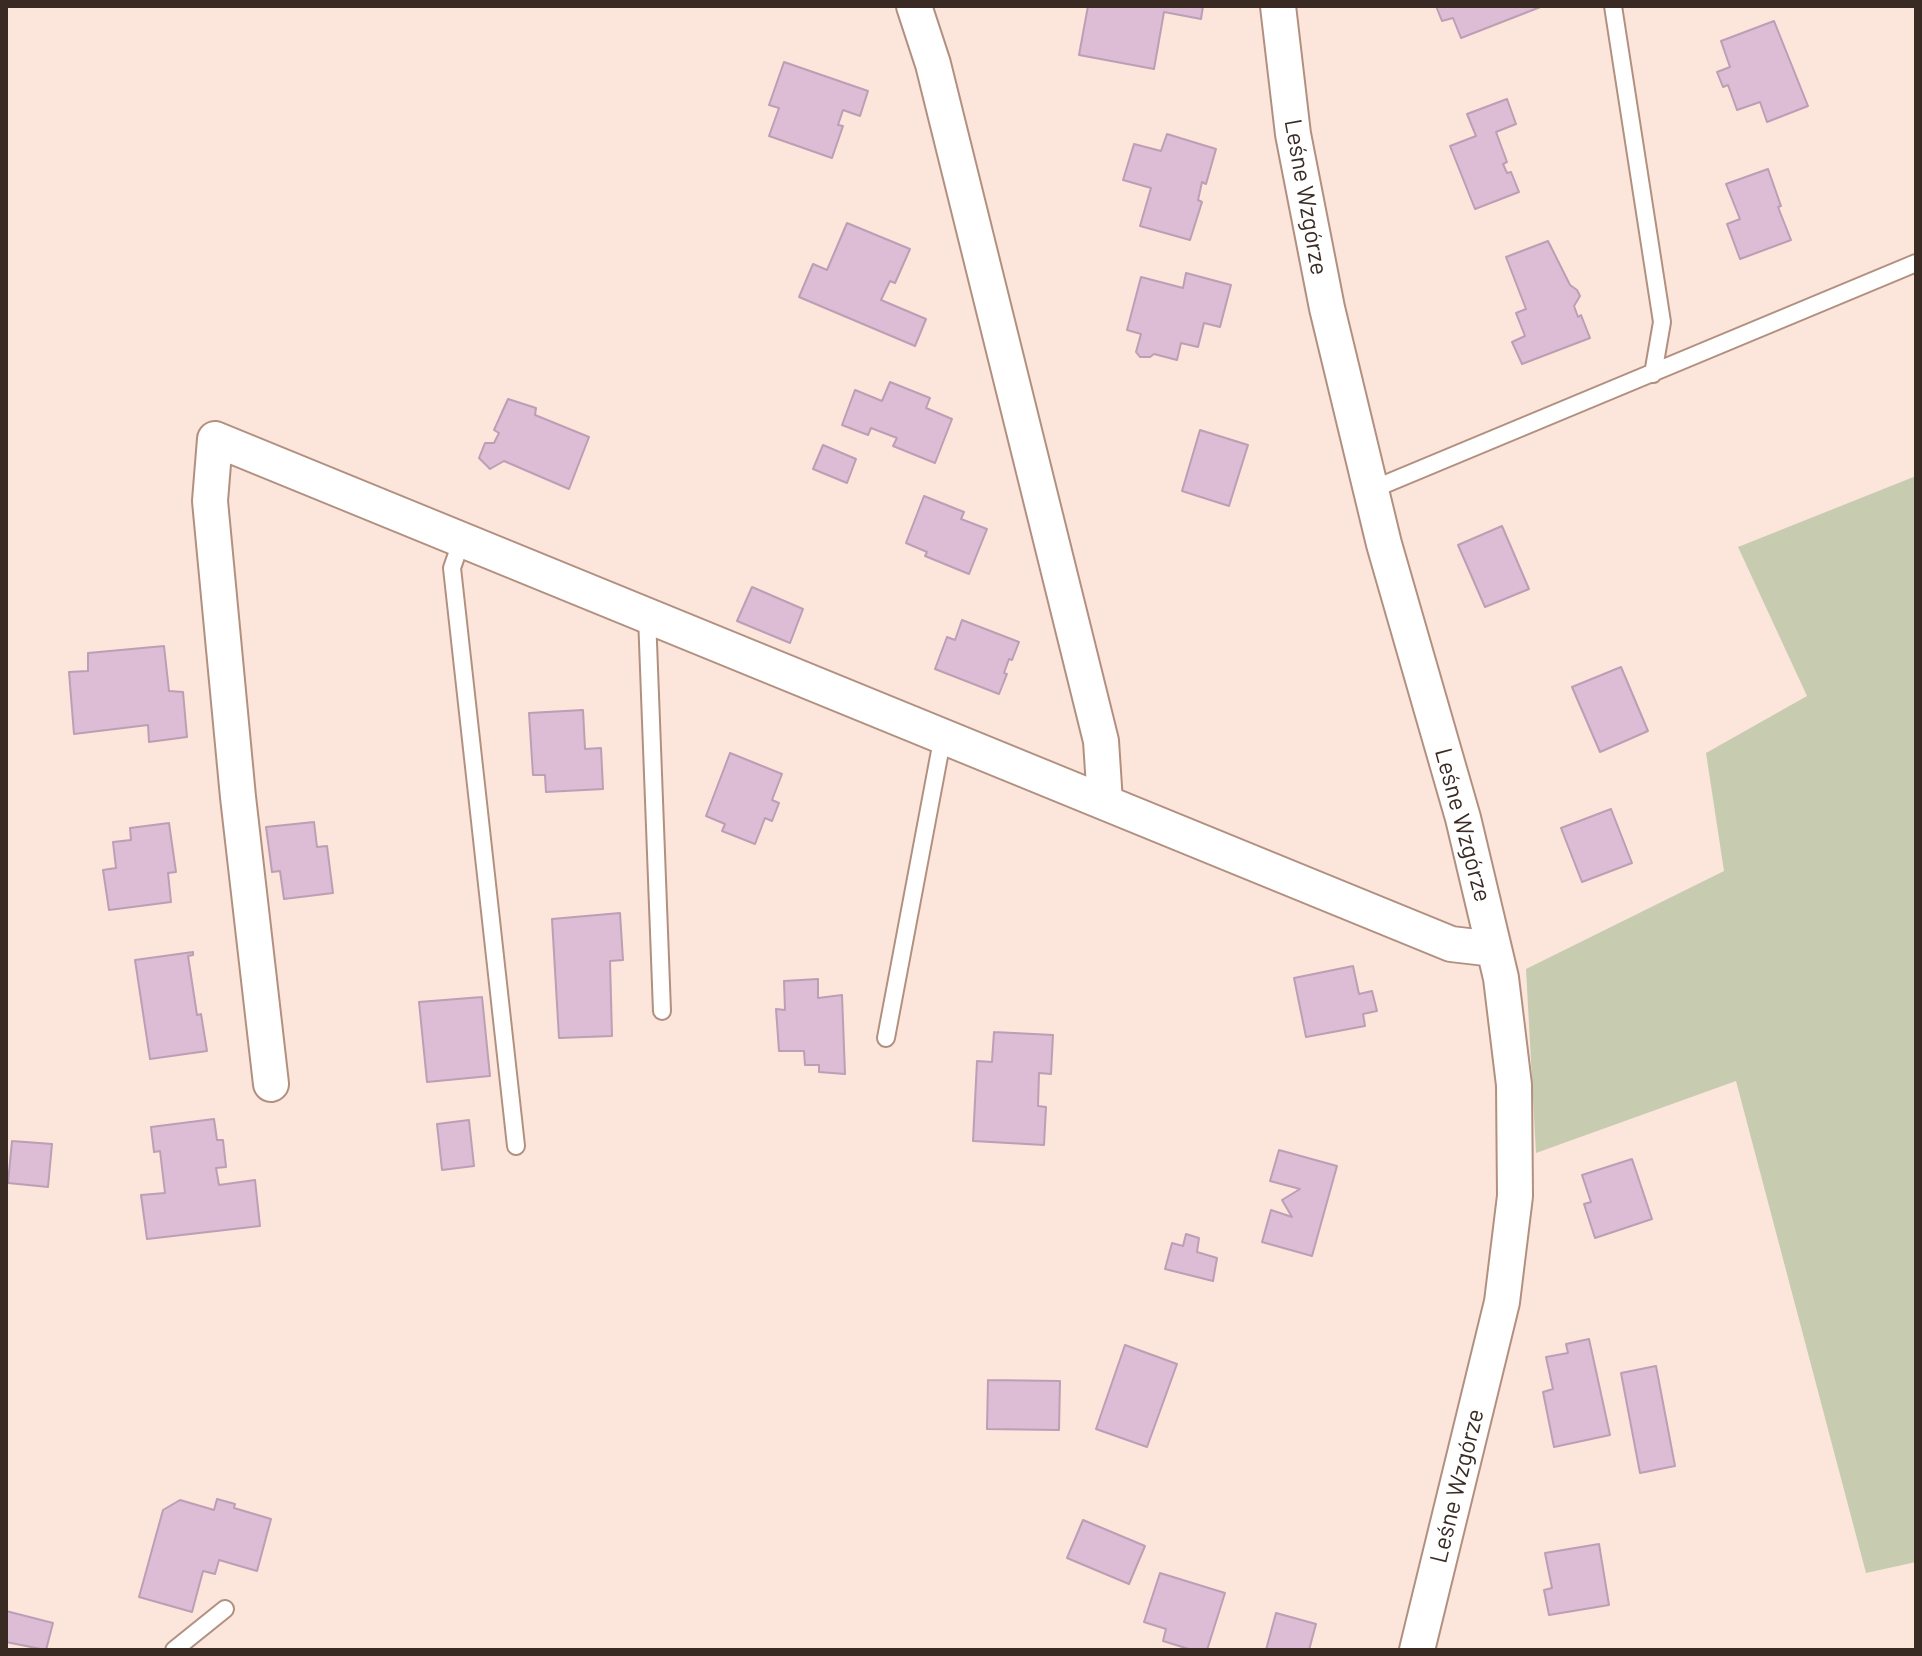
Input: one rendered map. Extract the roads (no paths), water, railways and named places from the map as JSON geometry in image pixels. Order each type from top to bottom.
[{"type":"street","points":[[914,6],[933,64],[1101,741],[1105,802]]},
{"type":"street","name":"Leśne Wzgórze","points":[[1278,6],[1296,148],[1327,308],[1384,544],[1463,818],[1501,978],[1514,1085],[1515,1196],[1502,1302],[1417,1650]]},
{"type":"street","points":[[271,1084],[239,812],[210,501],[215,439],[1451,944],[1494,949]]},
{"type":"lane","points":[[1613,6],[1662,322],[1653,374]]},
{"type":"lane","points":[[1371,490],[1916,263]]},
{"type":"lane","points":[[461,542],[452,568],[516,1146]]},
{"type":"lane","points":[[647,616],[662,1011]]},
{"type":"lane","points":[[886,1038],[943,735]]},
{"type":"lane","points":[[174,1650],[225,1609]]}]
